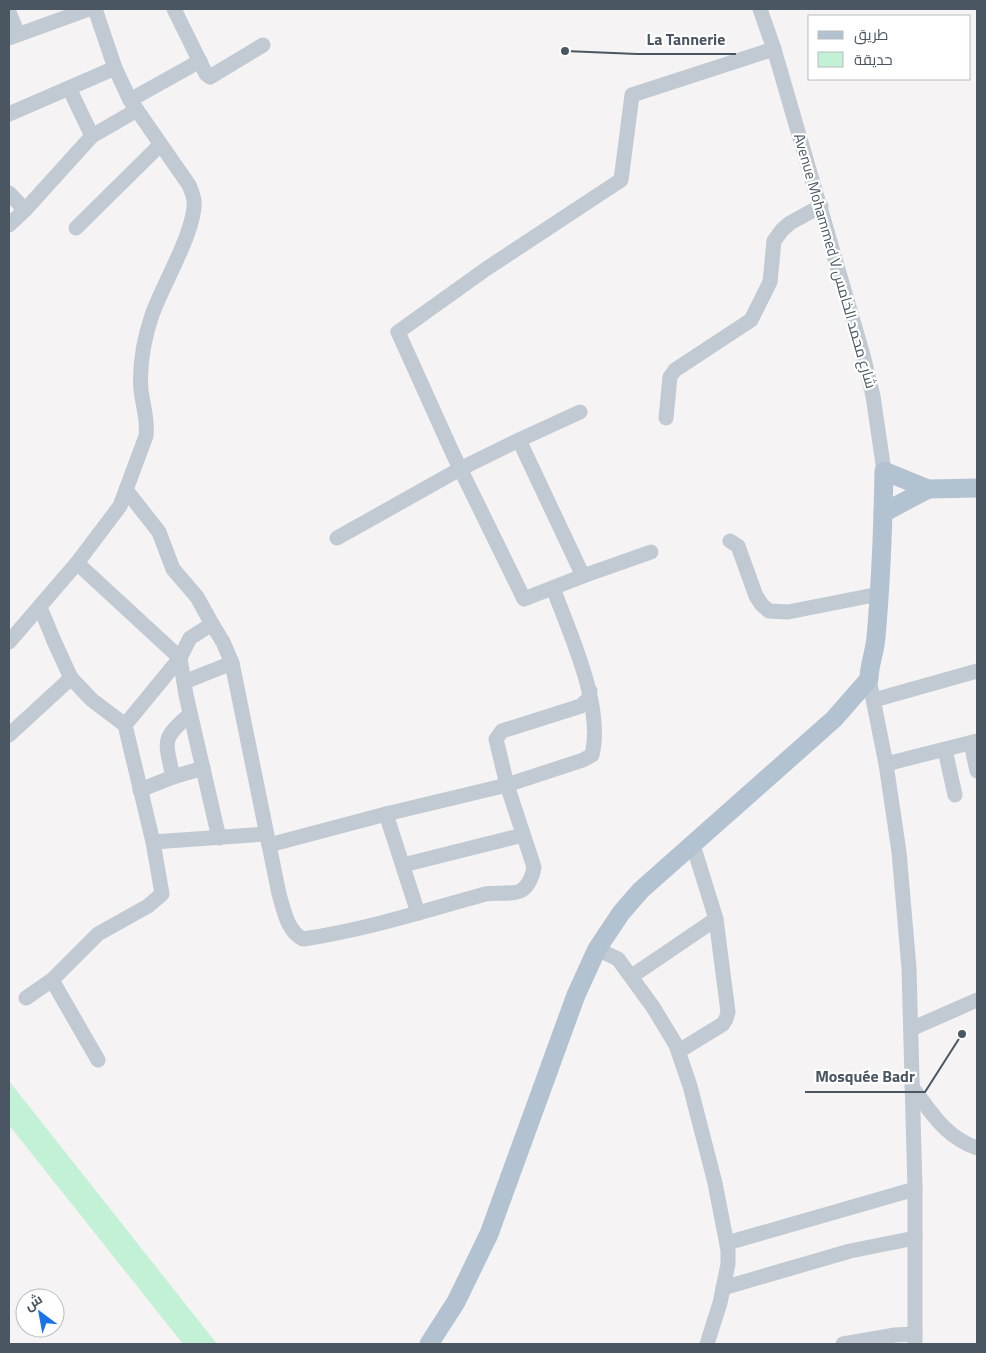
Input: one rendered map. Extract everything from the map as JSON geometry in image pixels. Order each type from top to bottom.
[{"type":"main road","points":[[430,1344],[456,1302],[489,1234],[576,995],[596,949],[621,913],[641,890],[834,719],[869,679],[869,670],[876,639],[884,470],[928,489],[977,488]]},
{"type":"main road","points":[[883,513],[928,489]]},
{"type":"street","points":[[9,12],[14,36],[62,13],[89,9]]},
{"type":"street","points":[[9,642],[77,563],[116,512],[126,490],[146,436],[148,424],[142,403],[140,377],[142,357],[152,315],[182,245],[194,211],[193,193],[134,105],[115,68],[95,9]]},
{"type":"street","points":[[174,9],[206,74],[211,78],[263,45]]},
{"type":"street","name":"Avenue Mohammed V شارع محمد الخامس","points":[[760,9],[774,49],[821,206],[873,396],[884,470]]},
{"type":"street","points":[[651,552],[524,599],[460,469],[398,332],[486,270],[621,180],[632,95],[774,49]]},
{"type":"street","points":[[9,225],[92,136],[134,105],[200,61]]},
{"type":"street","points":[[9,114],[115,68]]},
{"type":"street","points":[[69,88],[92,136]]},
{"type":"street","points":[[76,228],[160,145]]},
{"type":"street","points":[[9,193],[25,210]]},
{"type":"street","points":[[666,418],[670,377],[675,370],[751,320],[770,282],[774,241],[782,230],[790,224],[821,206]]},
{"type":"street","points":[[337,538],[460,469],[580,412]]},
{"type":"street","points":[[519,440],[583,576]]},
{"type":"street","points":[[126,490],[159,532],[173,568],[197,597],[223,642],[232,663],[278,894],[289,926],[297,936],[303,939],[373,925],[491,892],[522,890],[533,875],[534,867],[507,785],[496,739],[502,731],[581,706],[589,698],[590,691]]},
{"type":"street","points":[[730,541],[738,546],[756,596],[769,611],[788,612],[879,594]]},
{"type":"street","points":[[77,563],[180,658],[190,714],[219,838]]},
{"type":"street","points":[[153,842],[219,838],[268,840],[507,785],[583,760],[592,755],[595,743],[590,691],[553,588]]},
{"type":"street","points":[[26,998],[52,980],[98,934],[160,897],[162,890],[153,842],[125,725],[92,700],[71,678],[40,607]]},
{"type":"street","points":[[125,725],[180,658],[190,638],[212,624]]},
{"type":"street","points":[[184,682],[232,663]]},
{"type":"street","points":[[874,700],[977,671]]},
{"type":"street","points":[[9,735],[71,678]]},
{"type":"street","points":[[843,1344],[895,1335],[915,1339],[915,1190],[910,968],[900,852],[886,764],[869,679]]},
{"type":"street","points":[[174,777],[167,739],[172,730],[190,714]]},
{"type":"street","points":[[886,764],[974,742],[977,772]]},
{"type":"street","points":[[945,750],[955,796]]},
{"type":"street","points":[[140,790],[203,768]]},
{"type":"street","points":[[386,814],[418,913]]},
{"type":"street","points":[[403,865],[523,835]]},
{"type":"street","points":[[679,1051],[723,1024],[728,1012],[716,919],[693,845]]},
{"type":"street","points":[[632,976],[716,919]]},
{"type":"street","points":[[596,949],[618,959],[632,976],[664,1024],[679,1051],[715,1183],[727,1243],[728,1264],[714,1326],[707,1344]]},
{"type":"street","points":[[52,980],[98,1060]]},
{"type":"street","points":[[911,1029],[977,1000]]},
{"type":"street","points":[[912,1087],[948,1133],[966,1144],[977,1148]]},
{"type":"street","points":[[727,1243],[915,1190]]},
{"type":"street","points":[[723,1288],[850,1251],[915,1238]]},
{"type":"green space","points":[[9,1081],[217,1344],[183,1344],[9,1125]]},
{"type":"place","name":"La Tannerie","points":[[565,51]]},
{"type":"place","name":"Mosquée Badr","points":[[962,1034]]}]
